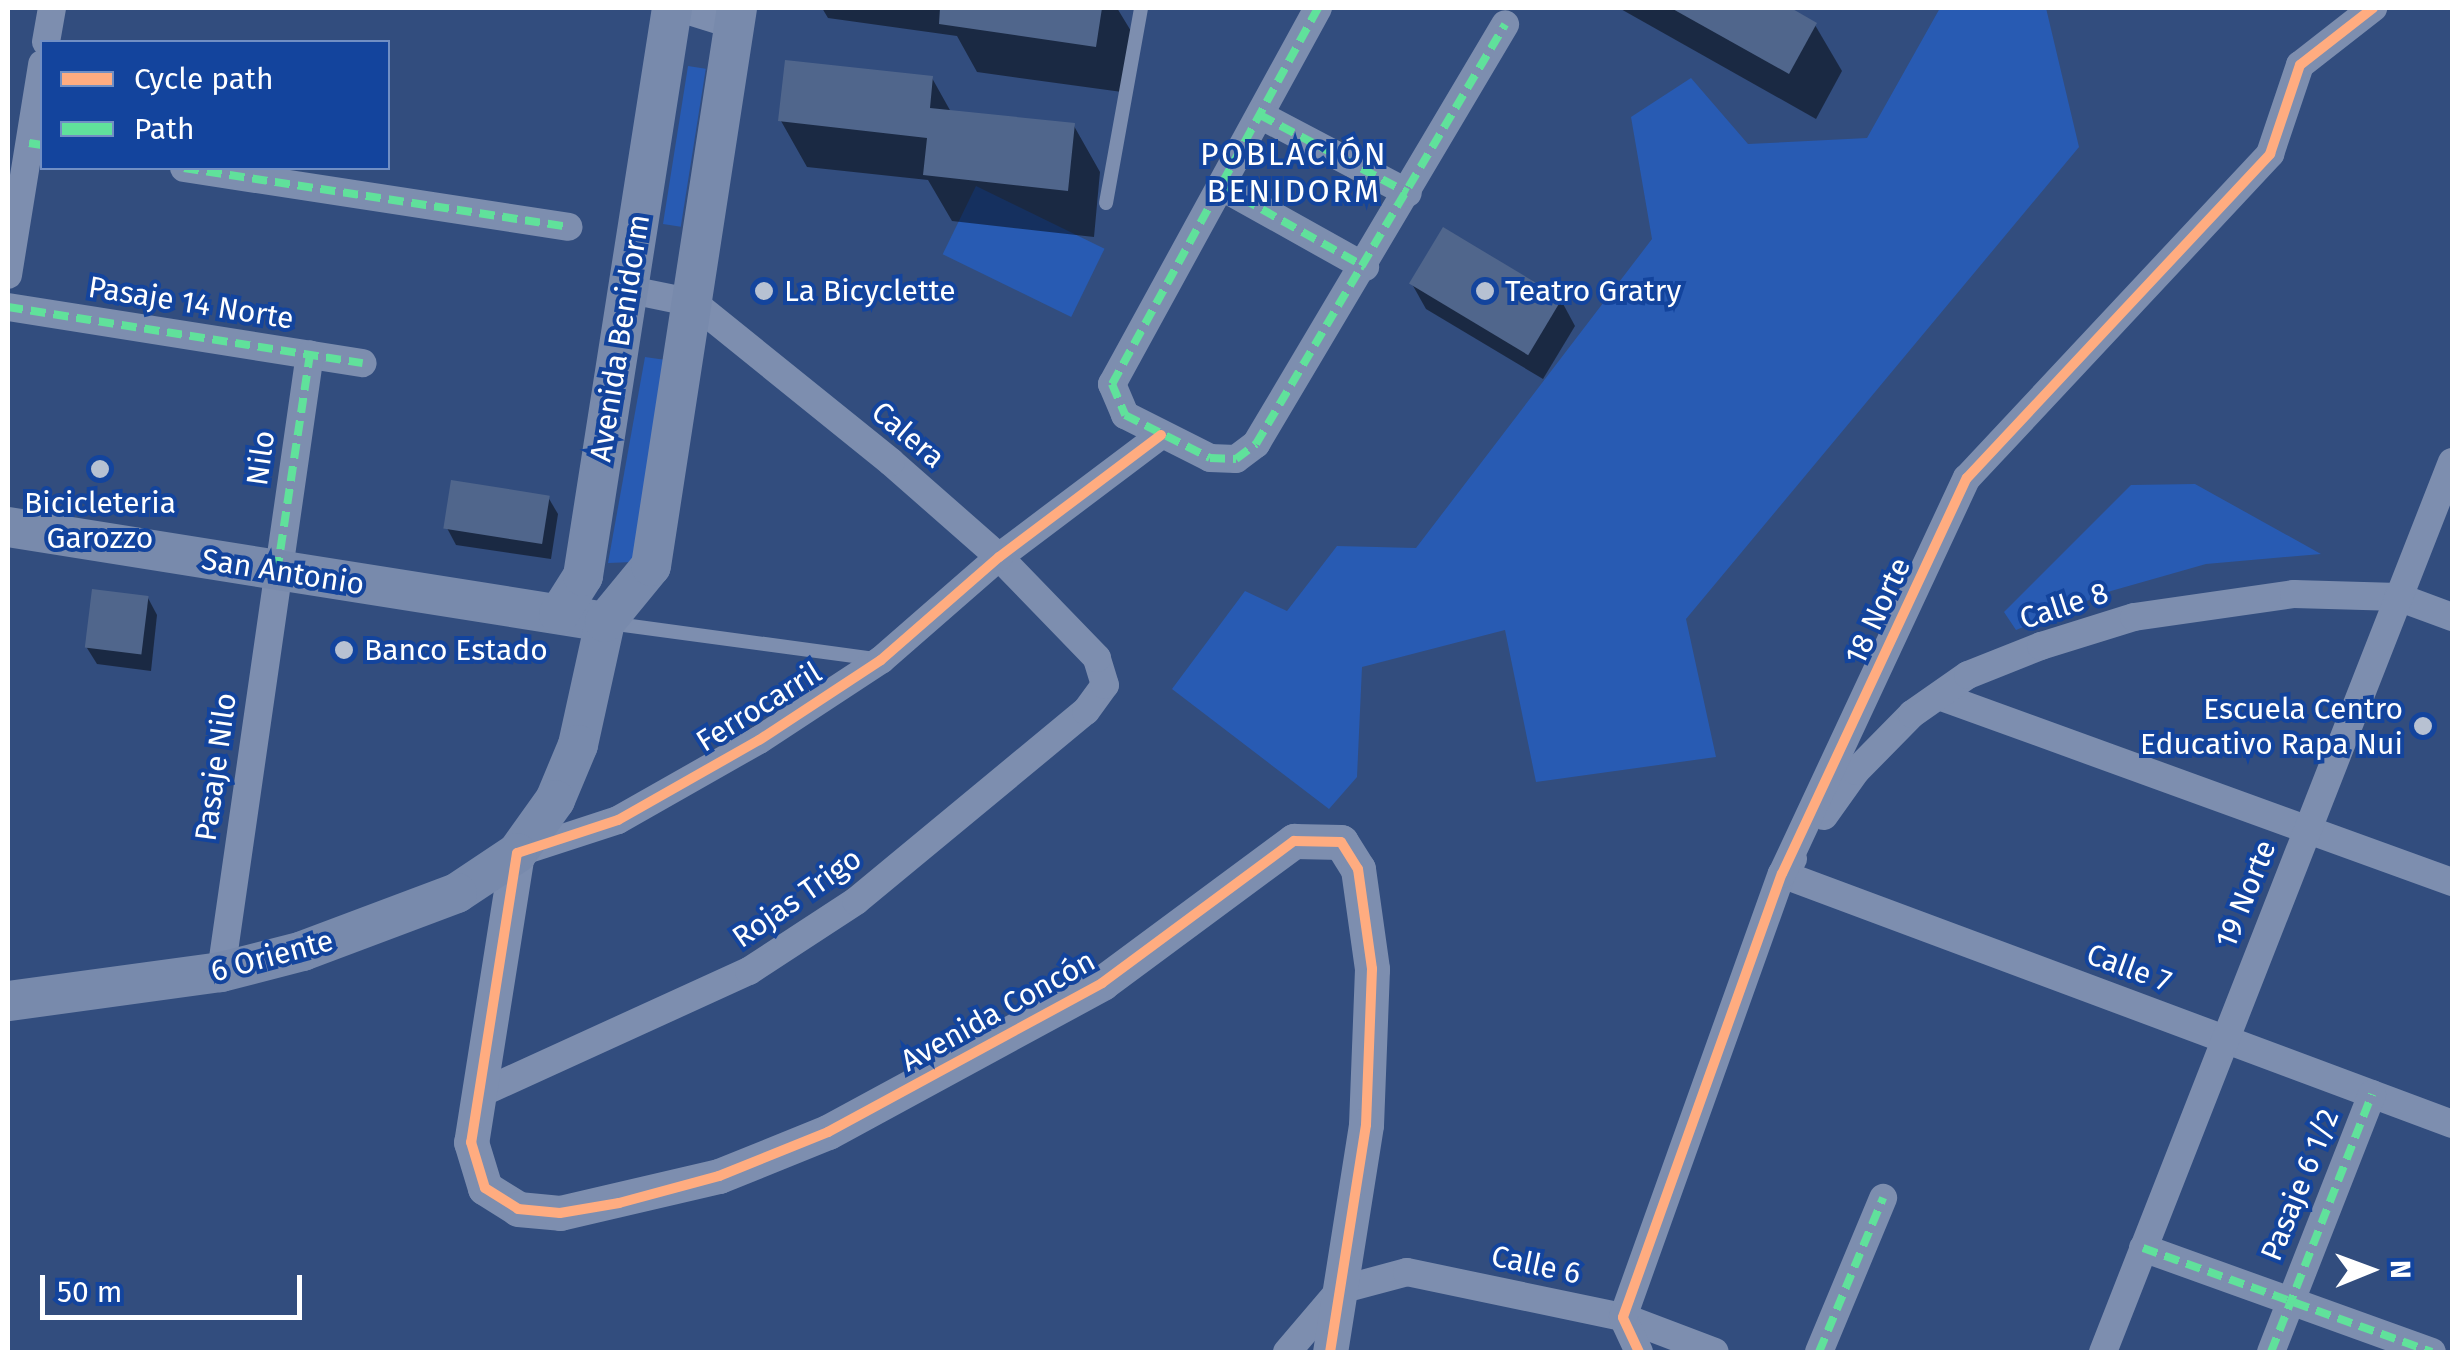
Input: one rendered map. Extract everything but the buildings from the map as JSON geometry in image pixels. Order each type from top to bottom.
[{"type":"main road","name":"Avenida Benidorm","points":[[558,614],[583,576],[626,289],[676,8]]},
{"type":"main road","points":[[517,853],[555,800],[578,745],[606,622],[650,566],[736,16]]},
{"type":"main road","name":"San Antonio","points":[[8,527],[558,614]]},
{"type":"main road","points":[[558,614],[606,622]]},
{"type":"main road","name":"6 Oriente","points":[[8,1001],[221,972],[386,923],[457,894],[517,853]]},
{"type":"street","points":[[46,40],[52,8]]},
{"type":"street","points":[[676,8],[736,16]]},
{"type":"street","points":[[1318,8],[1112,384],[1124,415],[1210,458],[1247,453],[1365,267],[1505,24]]},
{"type":"street","name":"18 Norte","points":[[1623,1318],[1782,874],[1968,478],[2270,154],[2300,66],[2373,8]]},
{"type":"street","points":[[8,266],[36,144],[40,91]]},
{"type":"street","points":[[1260,116],[1408,193]]},
{"type":"street","points":[[197,170],[568,227]]},
{"type":"street","points":[[1222,187],[1365,267]]},
{"type":"street","name":"Calera","points":[[626,289],[694,303],[999,557],[1097,658],[1105,686]]},
{"type":"street","name":"Pasaje 14 Norte","points":[[8,307],[364,363]]},
{"type":"street","name":"Nilo","points":[[277,572],[310,354]]},
{"type":"street","name":"Ferrocarril","points":[[517,853],[618,820],[881,660],[999,557],[1161,435]]},
{"type":"street","name":"19 Norte","points":[[2103,1352],[2222,1038],[2452,462]]},
{"type":"street","name":"Pasaje Nilo","points":[[221,972],[277,572]]},
{"type":"street","name":"Calle 8","points":[[1782,874],[1856,771],[1938,696],[1968,675],[2041,646],[2134,617],[2294,594],[2398,596],[2452,617]]},
{"type":"street","name":"Rojas Trigo","points":[[479,1094],[749,971],[856,901],[1086,711],[1105,686]]},
{"type":"street","points":[[1938,696],[2452,882]]},
{"type":"street","name":"Avenida Concón","points":[[517,853],[471,1142],[484,1188],[518,1209],[560,1212],[619,1203],[720,1176],[892,1100],[1102,984],[1294,841],[1341,842],[1358,869],[1372,969],[1366,1125],[1330,1352]]},
{"type":"street","name":"Calle 7","points":[[1782,874],[2452,1124]]},
{"type":"street","name":"Pasaje 6 1/2","points":[[2271,1352],[2372,1094]]},
{"type":"street","points":[[1819,1352],[1882,1198]]},
{"type":"street","name":"Pasaje 6 1/2","points":[[2142,1248],[2432,1352]]},
{"type":"street","name":"Calle 6","points":[[1340,1290],[1407,1272],[1623,1318],[1716,1352]]},
{"type":"street","points":[[1287,1352],[1340,1290]]},
{"type":"street","points":[[1623,1318],[1639,1352]]},
{"type":"lane","points":[[1106,203],[1141,8]]},
{"type":"lane","points":[[606,622],[881,660]]},
{"type":"shaded area","points":[[1940,8],[2046,8],[2079,147],[1686,619],[1716,757],[1536,782],[1505,630],[1362,667],[1357,777],[1329,809],[1172,689],[1245,591],[1287,611],[1337,546],[1416,548],[1652,239],[1631,117],[1691,78],[1748,144],[1867,138]]},
{"type":"shaded area","points":[[688,66],[706,69],[681,227],[663,224]]},
{"type":"shaded area","points":[[976,186],[1105,249],[1071,317],[943,254]]},
{"type":"shaded area","points":[[645,357],[666,360],[633,562],[608,563]]},
{"type":"shaded area","points":[[2195,484],[2321,554],[2206,564],[2111,591],[2016,630],[2004,612],[2131,485]]},
{"type":"marked path","points":[[1318,8],[1112,384],[1125,415],[1210,458],[1236,459],[1256,444],[1505,24]]},
{"type":"marked path","points":[[1260,115],[1408,193]]},
{"type":"marked path","points":[[29,143],[40,145]]},
{"type":"marked path","points":[[197,170],[568,227]]},
{"type":"marked path","points":[[1222,187],[1365,267]]},
{"type":"marked path","points":[[8,307],[363,363]]},
{"type":"marked path","points":[[277,572],[310,354]]},
{"type":"marked path","points":[[2271,1352],[2372,1094]]},
{"type":"marked path","points":[[1819,1352],[1883,1198]]},
{"type":"marked path","points":[[2143,1248],[2432,1352]]},
{"type":"cycle path","points":[[1639,1352],[1623,1317],[1782,874],[1967,478],[2270,154],[2300,65],[2373,8]]},
{"type":"cycle path","points":[[1161,435],[999,557],[881,660],[759,740],[618,820],[517,853],[471,1142],[485,1188],[518,1209],[560,1213],[619,1203],[719,1176],[828,1132],[1102,983],[1294,841],[1341,842],[1358,869],[1372,969],[1366,1125],[1330,1352]]},
{"type":"place","name":"La Bicyclette","points":[[764,291]]},
{"type":"place","name":"Teatro Gratry","points":[[1485,291]]},
{"type":"place","name":"Bicicleteria Garozzo","points":[[100,469]]},
{"type":"place","name":"Banco Estado","points":[[344,650]]},
{"type":"place","name":"Escuela Centro Educativo Rapa Nui","points":[[2423,726]]},
{"type":"district","name":"POBLACIÓN BENIDORM","points":[[1294,174]]}]
